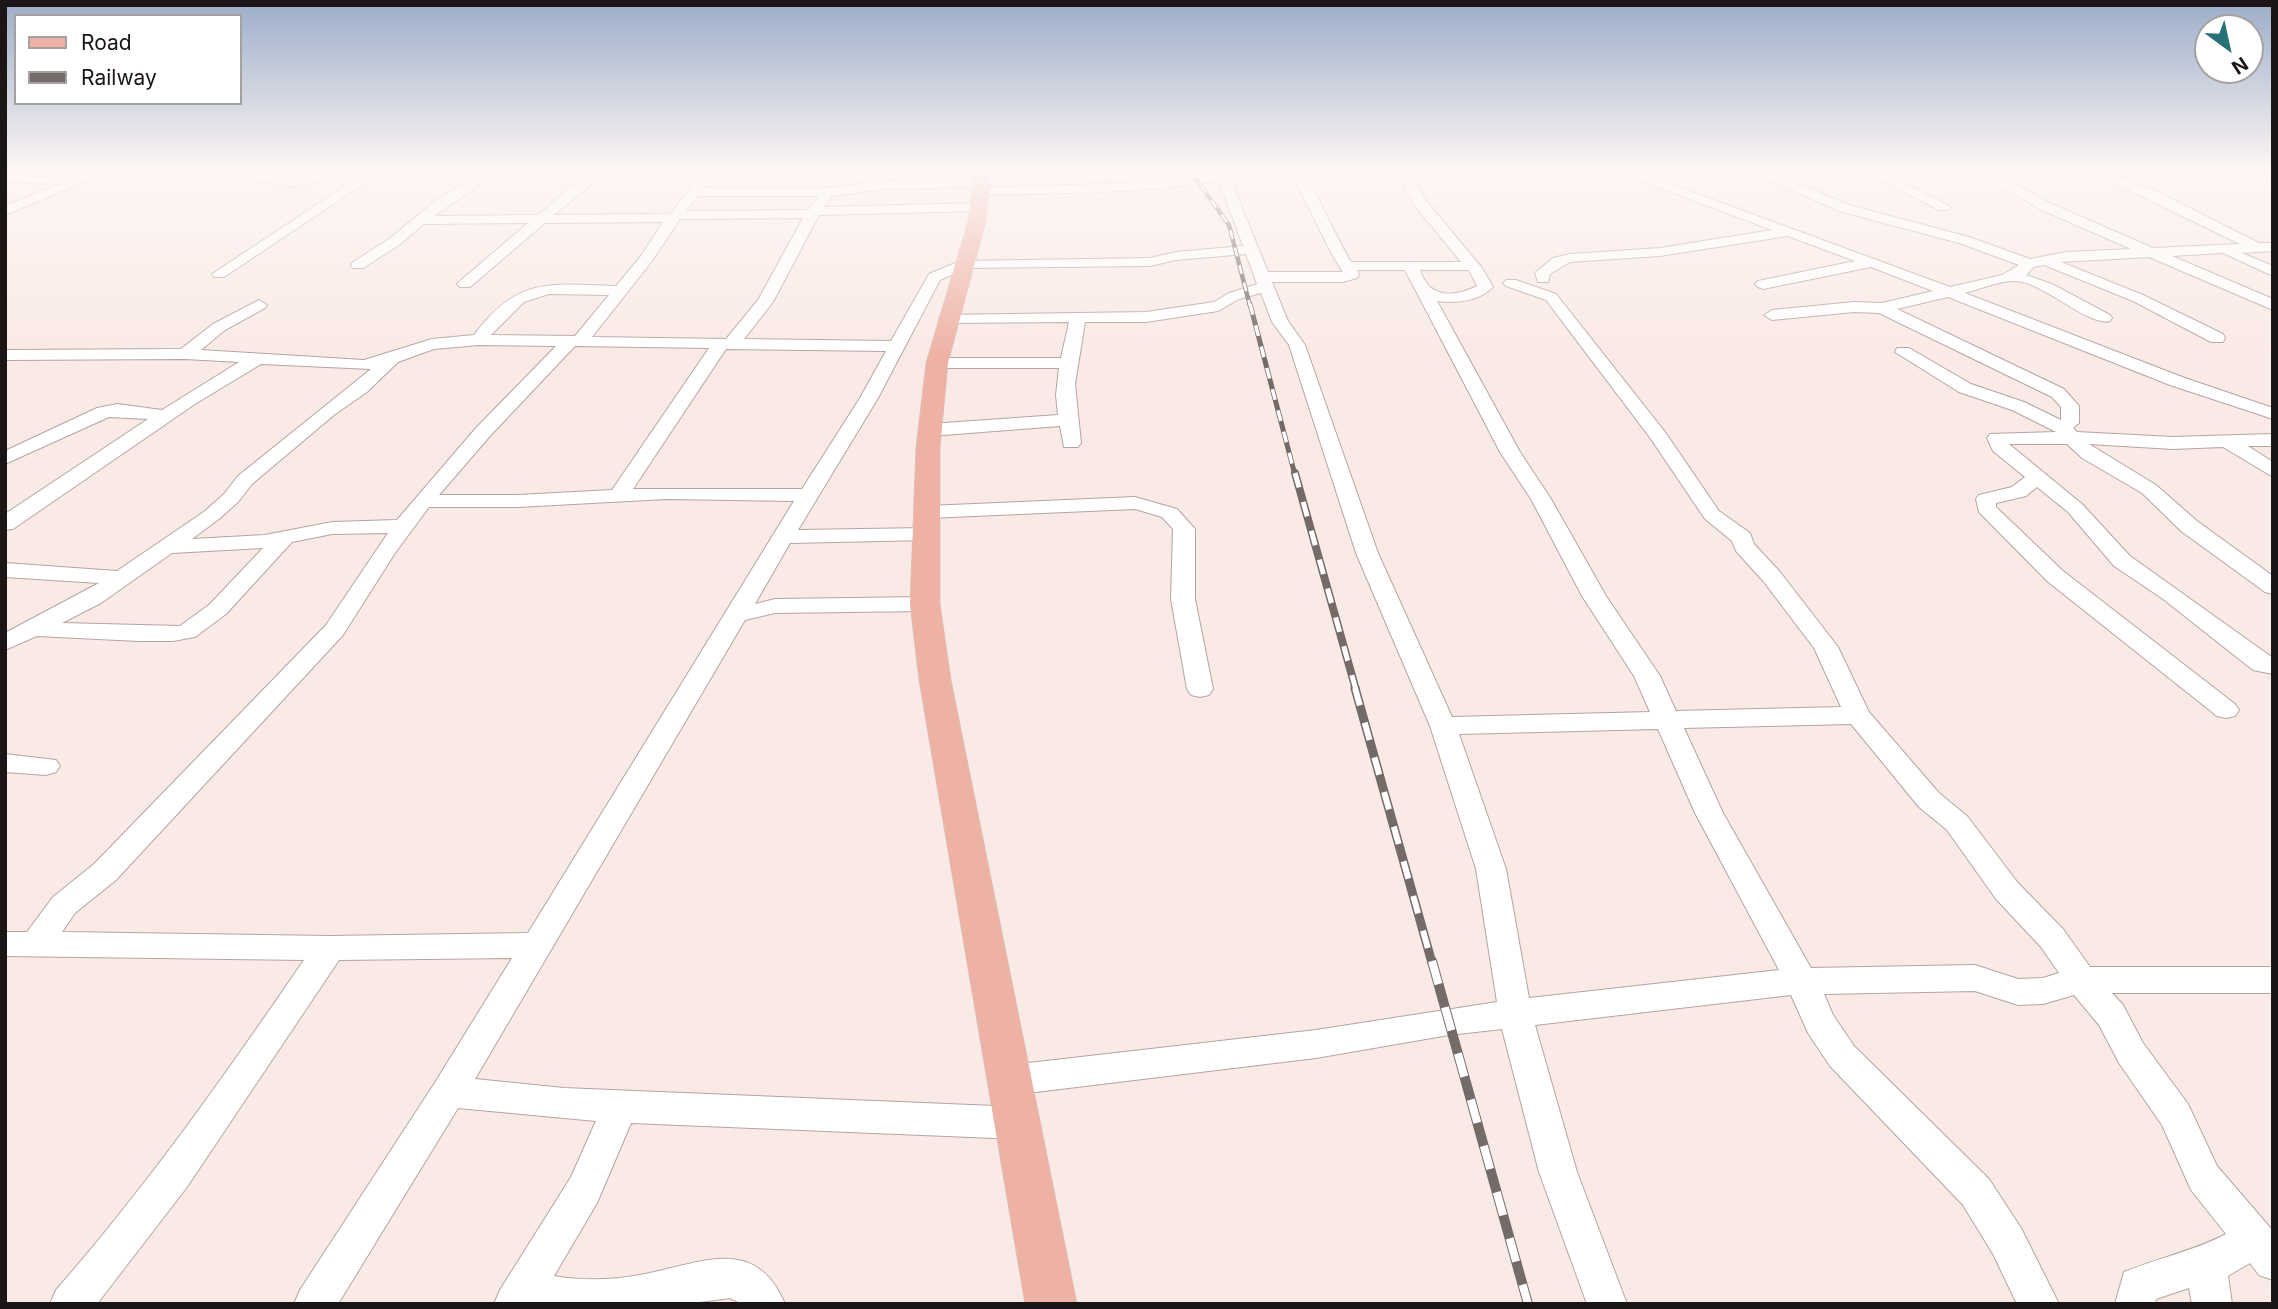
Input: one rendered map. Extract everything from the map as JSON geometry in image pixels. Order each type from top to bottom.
[{"type":"main road","points":[[974,232],[937,360],[930,430],[925,604],[935,680],[1012,1080],[1051,1304]]},
{"type":"street","points":[[219,274],[281,232]]},
{"type":"street","points":[[358,265],[405,232]]},
{"type":"street","points":[[465,284],[526,232]]},
{"type":"street","points":[[21,944],[105,872],[335,630],[403,526],[480,435],[574,342],[620,291],[648,258],[665,232]]},
{"type":"street","points":[[619,494],[725,345],[765,302],[803,232]]},
{"type":"street","points":[[1246,232],[1280,322],[1297,345],[1367,553],[1443,726],[1491,869],[1515,1013],[1558,1172],[1607,1304]]},
{"type":"street","points":[[947,318],[1146,317],[1218,306],[1265,283],[1350,276],[1326,232]]},
{"type":"street","points":[[1427,298],[1455,296],[1485,287],[1484,281],[1473,266],[1445,232]]},
{"type":"street","points":[[1787,232],[1660,252],[1570,258],[1548,267],[1542,273],[1547,288],[1658,436],[1712,515],[1742,538],[1744,546],[1825,646],[1858,715],[1929,800],[1957,823],[2007,891],[2052,937],[2081,980],[2111,1015],[2132,1053],[2175,1115],[2204,1178],[2264,1250],[2209,1285],[2183,1269],[2138,1286],[2135,1304]]},
{"type":"street","points":[[1788,232],[1873,262],[2175,381],[2273,414]]},
{"type":"street","points":[[1934,232],[2036,262],[2138,298],[2217,338]]},
{"type":"street","points":[[2102,232],[2271,302]]},
{"type":"street","points":[[2234,232],[2266,247]]},
{"type":"street","points":[[1873,262],[1763,284],[1781,300],[1772,315],[1882,308],[2013,275],[2036,262],[2083,254],[2266,247]]},
{"type":"street","points":[[314,1304],[449,1092],[538,945],[895,352],[934,278],[965,264],[1150,262],[1176,256],[1252,248]]},
{"type":"street","points":[[2222,249],[2273,272]]},
{"type":"street","points":[[1346,266],[1473,266]]},
{"type":"street","points":[[1412,267],[1510,452],[1541,499],[1554,527],[1601,608],[1647,676],[1709,813],[1802,982],[1821,1023],[1842,1056],[1976,1192],[2007,1241],[2039,1304]]},
{"type":"street","points":[[2013,275],[2047,287],[2104,317]]},
{"type":"street","points":[[1484,281],[1547,288]]},
{"type":"street","points":[[479,340],[492,321],[526,295],[549,289],[620,291]]},
{"type":"street","points":[[185,354],[219,327],[259,305]]},
{"type":"street","points":[[1882,308],[2064,397],[2071,414],[2067,433]]},
{"type":"street","points":[[1071,443],[1066,406],[1078,318]]},
{"type":"street","points":[[5,355],[185,354],[364,365],[381,362],[432,344],[479,340],[725,345],[895,352],[937,360],[1070,363]]},
{"type":"street","points":[[1958,346],[1903,352],[1965,388],[2018,405],[2067,433],[2099,461],[2157,495],[2189,526],[2273,587]]},
{"type":"street","points":[[5,643],[93,598],[212,515],[231,498],[244,480],[328,411],[361,388],[396,356]]},
{"type":"street","points":[[5,524],[166,416],[256,360]]},
{"type":"street","points":[[5,458],[104,412],[117,410],[166,416]]},
{"type":"street","points":[[930,430],[1070,420]]},
{"type":"street","points":[[2273,440],[2153,443],[2067,433],[1997,438],[2000,447],[2075,508],[2122,561],[2171,594],[2262,665],[2273,666]]},
{"type":"street","points":[[2226,442],[2273,471]]},
{"type":"street","points":[[2037,477],[2020,492],[1986,499],[1986,508],[2055,576],[2226,710]]},
{"type":"street","points":[[425,501],[519,501],[699,492],[808,495]]},
{"type":"street","points":[[782,537],[1135,503],[1166,511],[1180,520],[1184,529],[1183,599],[1200,689]]},
{"type":"street","points":[[165,547],[284,538],[332,528],[403,526]]},
{"type":"street","points":[[33,629],[173,635],[187,632],[218,609],[284,538]]},
{"type":"street","points":[[5,569],[123,578]]},
{"type":"street","points":[[735,615],[775,606],[925,604]]},
{"type":"street","points":[[1443,726],[1858,715]]},
{"type":"street","points":[[5,763],[46,766]]},
{"type":"street","points":[[21,944],[330,948],[538,945]]},
{"type":"street","points":[[70,1304],[104,1266],[222,1108],[330,948]]},
{"type":"street","points":[[1012,1080],[1316,1044],[1448,1021],[1677,993],[1802,982],[1975,978],[2018,992],[2043,990],[2081,980],[2273,980]]},
{"type":"street","points":[[449,1092],[523,1102],[1019,1123]]},
{"type":"street","points":[[620,1107],[584,1190],[519,1296],[573,1301],[603,1300],[647,1294],[717,1276],[740,1279],[758,1288],[765,1304]]},
{"type":"railway","points":[[1231,232],[1250,306]]},
{"type":"railway","points":[[1250,304],[1295,475]]},
{"type":"railway","points":[[1295,473],[1356,690]]},
{"type":"railway","points":[[1355,688],[1432,963]]},
{"type":"railway","points":[[1432,961],[1528,1304]]}]
